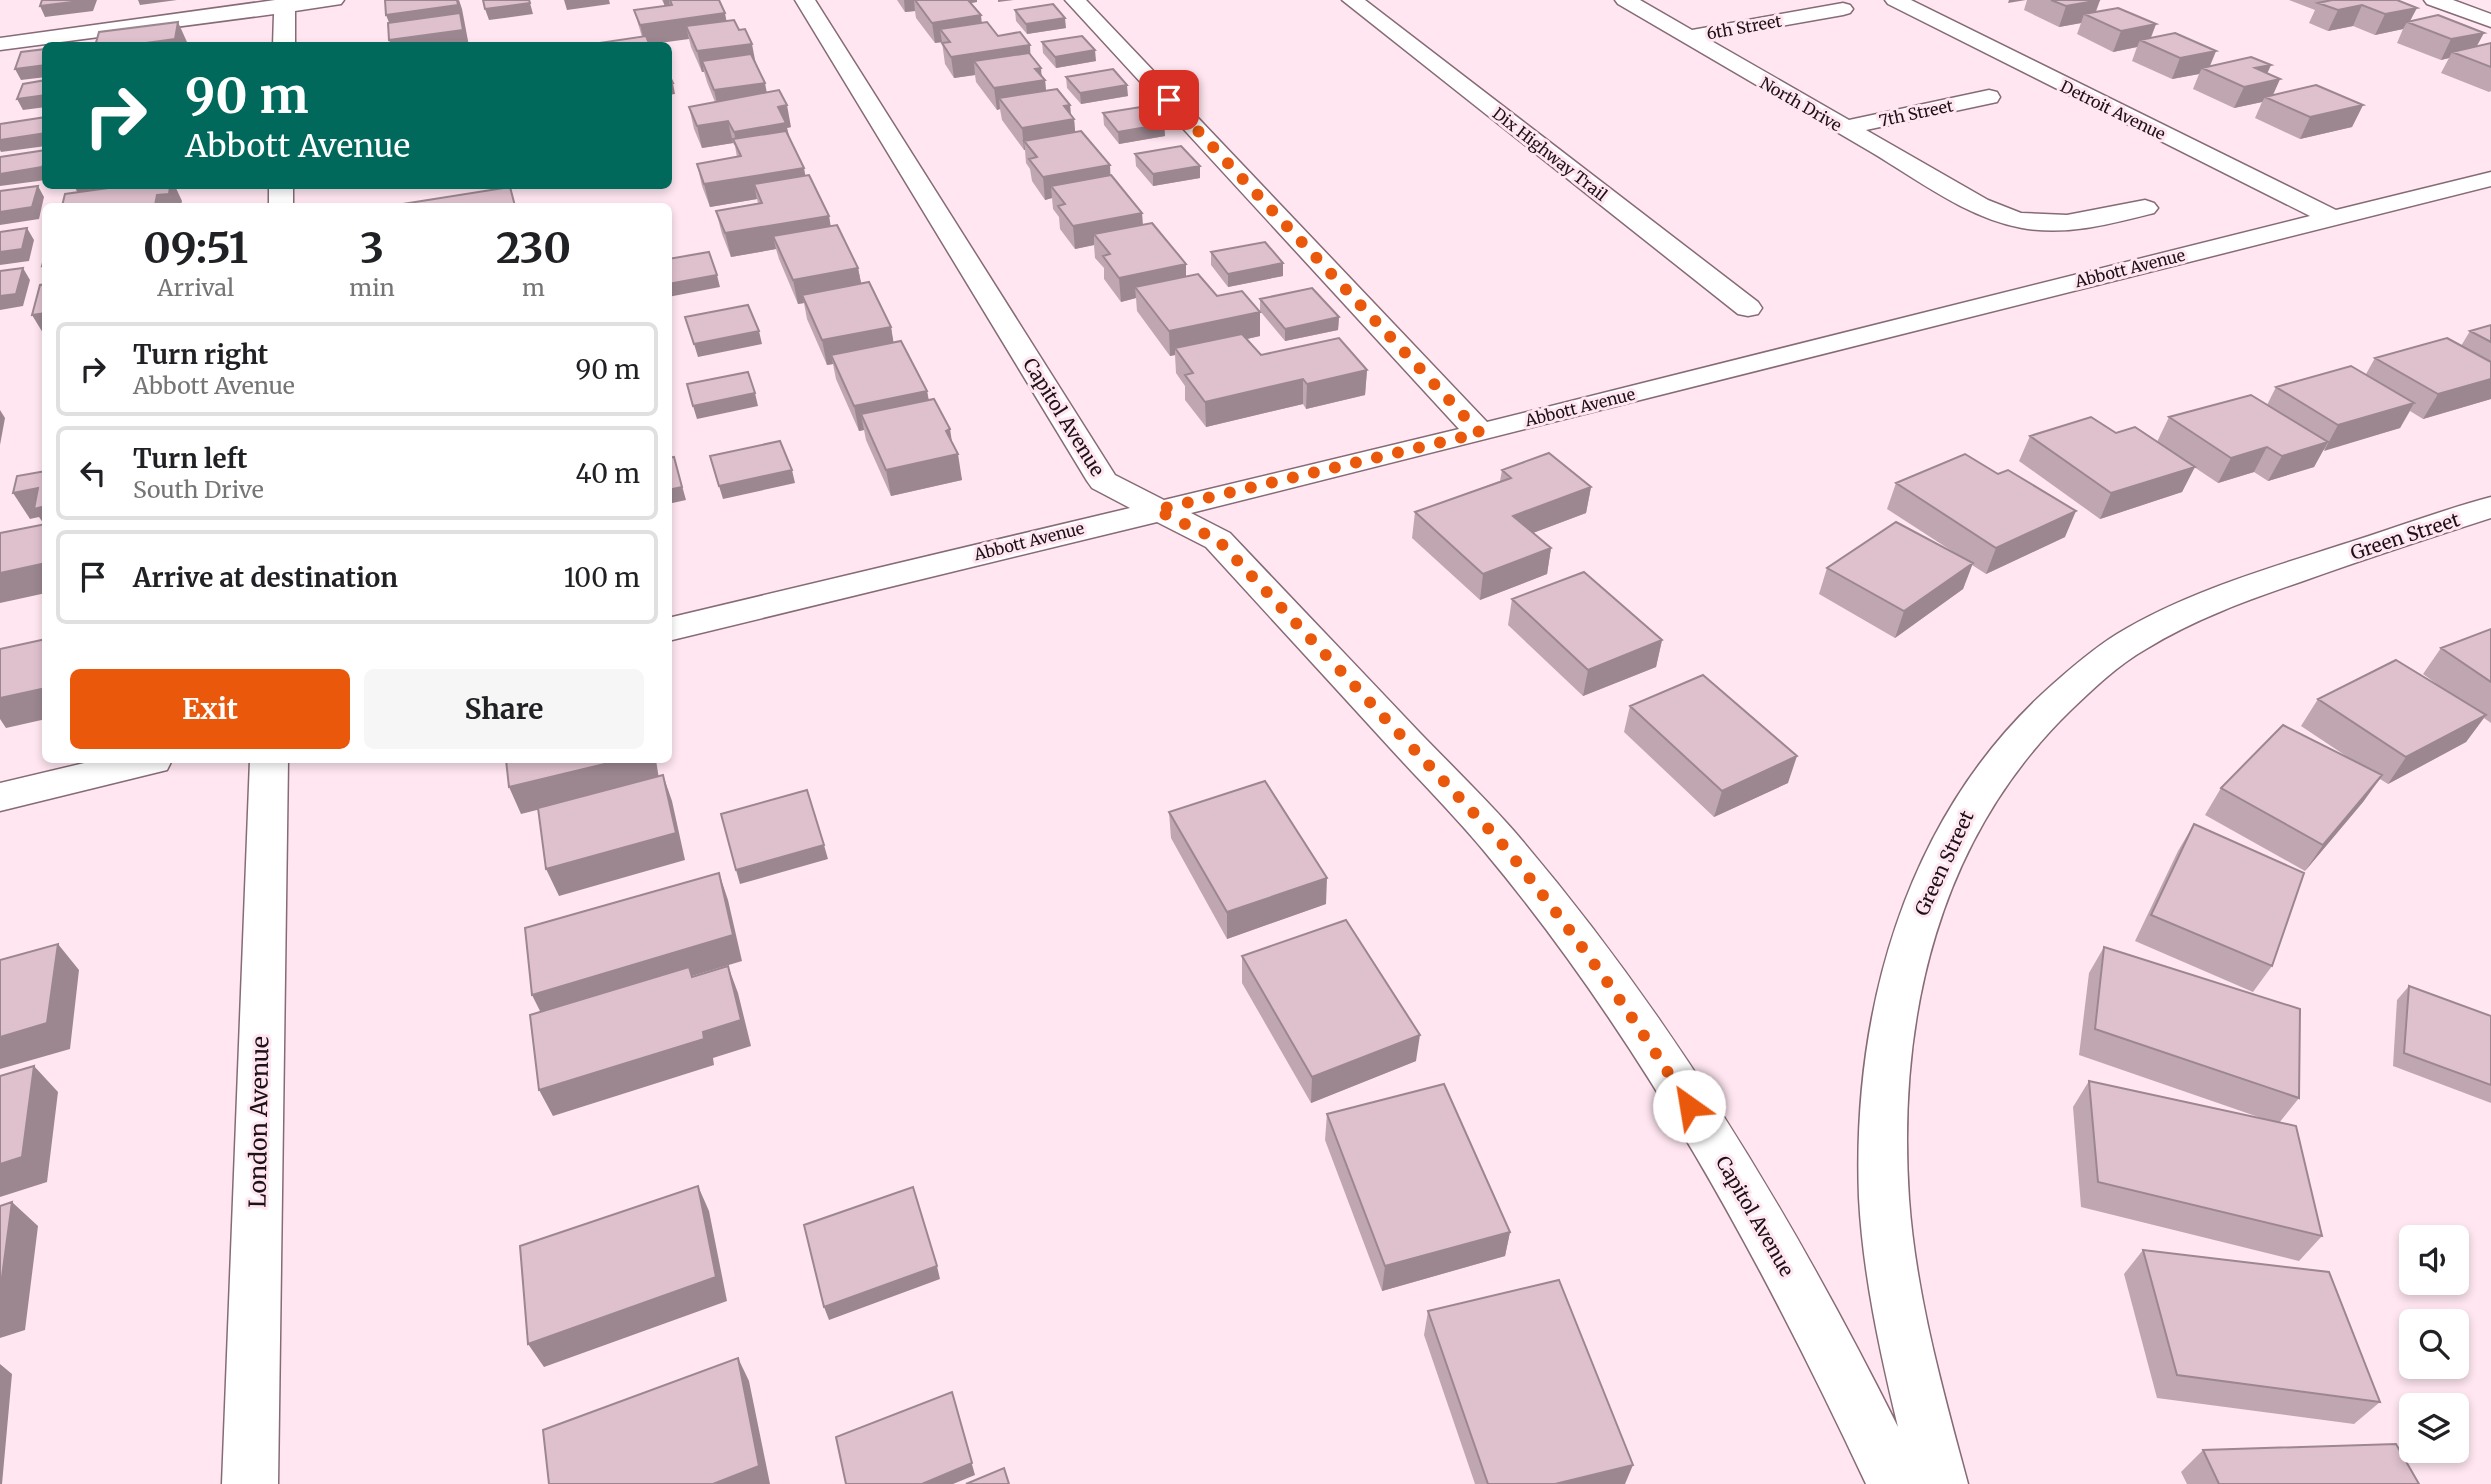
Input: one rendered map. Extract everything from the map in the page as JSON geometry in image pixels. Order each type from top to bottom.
[{"type":"street","points":[[0,44],[285,3],[334,0]]},
{"type":"street","name":"Capitol Avenue","points":[[805,0],[1103,481],[1218,540],[1498,839],[1535,885],[1661,1059],[1769,1236],[1867,1421],[1896,1484]]},
{"type":"street","points":[[1075,0],[1480,433]]},
{"type":"street","name":"Dix Highway Trail","points":[[1352,0],[1748,308]]},
{"type":"street","name":"North Drive","points":[[1625,0],[1979,205],[2018,220],[2049,224],[2093,221],[2145,208]]},
{"type":"street","name":"Detroit Avenue","points":[[1895,0],[2333,218]]},
{"type":"street","points":[[2434,0],[2491,21]]},
{"type":"street","points":[[284,42],[285,3]]},
{"type":"street","name":"6th Street","points":[[1687,37],[1843,9]]},
{"type":"street","name":"7th Street","points":[[1843,128],[1989,97]]},
{"type":"street","name":"Abbott Avenue","points":[[672,629],[1480,433],[2491,179]]},
{"type":"street","name":"Green Street","points":[[1940,1484],[1913,1381],[1890,1252],[1882,1161],[1887,1064],[1900,979],[1920,910],[1962,818],[2012,746],[2081,679],[2142,635],[2230,594],[2491,507]]},
{"type":"street","points":[[0,797],[141,763]]},
{"type":"street","name":"London Avenue","points":[[250,1484],[269,763]]},
{"type":"building","points":[[42,0],[88,0],[40,6]]},
{"type":"building","points":[[385,0],[457,0],[458,5],[386,15]]},
{"type":"building","points":[[483,0],[529,0],[530,3],[485,9]]},
{"type":"building","points":[[670,0],[719,0],[725,13],[640,25],[634,10],[672,5]]},
{"type":"building","points":[[915,0],[968,0],[981,15],[932,23]]},
{"type":"building","points":[[2051,0],[2100,0],[2066,6]]},
{"type":"building","points":[[2332,0],[2397,0],[2417,8],[2385,14],[2362,5],[2338,10],[2318,3]]},
{"type":"building","points":[[1053,4],[1065,18],[1026,24],[1015,10]]},
{"type":"building","points":[[2118,8],[2156,24],[2121,31],[2084,14]]},
{"type":"building","points":[[460,13],[463,30],[389,40],[388,23]]},
{"type":"building","points":[[2438,15],[2484,33],[2451,39],[2407,22]]},
{"type":"building","points":[[734,20],[739,30],[745,29],[752,44],[697,51],[686,26]]},
{"type":"building","points":[[178,22],[175,39],[153,42],[96,42],[99,32]]},
{"type":"building","points":[[987,22],[998,36],[1020,32],[1030,45],[951,57],[942,43],[950,42],[940,29]]},
{"type":"building","points":[[2175,33],[2216,51],[2180,58],[2140,40]]},
{"type":"building","points":[[646,36],[648,42],[606,42]]},
{"type":"building","points":[[1082,36],[1095,50],[1055,57],[1042,42]]},
{"type":"building","points":[[2491,43],[2491,67],[2452,52]]},
{"type":"building","points":[[42,49],[42,66],[15,69],[21,52]]},
{"type":"building","points":[[1029,53],[1041,68],[1035,69],[1045,80],[994,88],[974,61]]},
{"type":"building","points":[[751,54],[765,83],[714,90],[702,61]]},
{"type":"building","points":[[2251,57],[2271,65],[2255,68],[2280,79],[2244,87],[2202,68]]},
{"type":"building","points":[[1113,69],[1127,85],[1080,93],[1066,77]]},
{"type":"building","points":[[42,81],[42,96],[17,99],[23,84]]},
{"type":"building","points":[[2316,85],[2363,105],[2310,117],[2265,97]]},
{"type":"building","points":[[1057,89],[1070,105],[1064,106],[1074,119],[1022,128],[999,98]]},
{"type":"building","points":[[779,90],[787,105],[778,107],[786,123],[734,132],[728,121],[697,126],[689,107]]},
{"type":"building","points":[[1147,106],[1164,124],[1118,132],[1103,113]]},
{"type":"building","points":[[42,118],[42,134],[0,140],[0,124]]},
{"type":"building","points":[[786,131],[804,168],[704,184],[697,164],[741,156],[733,139]]},
{"type":"building","points":[[1081,131],[1110,165],[1043,177],[1029,159],[1037,157],[1024,141]]},
{"type":"building","points":[[1181,146],[1200,166],[1153,174],[1135,154]]},
{"type":"building","points":[[42,151],[42,167],[0,174],[0,157]]},
{"type":"building","points":[[809,175],[829,216],[725,233],[716,211],[762,203],[754,184]]},
{"type":"building","points":[[1111,175],[1142,213],[1073,226],[1058,206],[1065,204],[1051,186]]},
{"type":"building","points":[[38,186],[32,207],[0,212],[0,191]]},
{"type":"building","points":[[101,189],[170,189],[169,194],[157,195],[155,203],[63,203],[65,194]]},
{"type":"building","points":[[511,189],[514,203],[409,203]]},
{"type":"building","points":[[1152,223],[1186,264],[1119,278],[1103,256],[1110,254],[1094,234]]},
{"type":"building","points":[[837,225],[858,268],[793,280],[773,236]]},
{"type":"building","points":[[27,228],[22,249],[0,252],[0,232]]},
{"type":"building","points":[[1265,242],[1283,263],[1228,274],[1211,252]]},
{"type":"building","points":[[709,252],[717,275],[672,283],[672,258]]},
{"type":"building","points":[[23,268],[16,294],[0,296],[0,271]]},
{"type":"building","points":[[1198,274],[1217,296],[1242,291],[1260,312],[1169,331],[1135,287]]},
{"type":"building","points":[[869,282],[891,327],[822,340],[802,295]]},
{"type":"building","points":[[40,285],[42,314],[32,315]]},
{"type":"building","points":[[1312,288],[1339,317],[1285,329],[1260,299]]},
{"type":"building","points":[[748,305],[759,331],[694,344],[685,317]]},
{"type":"building","points":[[2491,325],[2491,342],[2470,331]]},
{"type":"building","points":[[1242,334],[1261,355],[1339,338],[1367,370],[1307,384],[1303,379],[1205,402],[1185,375],[1193,373],[1175,348]]},
{"type":"building","points":[[2447,338],[2491,362],[2491,379],[2438,394],[2375,358]]},
{"type":"building","points":[[901,341],[927,391],[854,406],[831,355]]},
{"type":"building","points":[[2351,366],[2414,403],[2338,425],[2276,387]]},
{"type":"building","points":[[748,372],[755,393],[693,406],[687,384]]},
{"type":"building","points":[[2251,395],[2328,442],[2282,456],[2267,447],[2231,458],[2169,417]]},
{"type":"building","points":[[934,399],[950,429],[946,431],[958,454],[886,470],[861,414]]},
{"type":"building","points":[[2091,417],[2116,433],[2135,427],[2195,467],[2111,493],[2030,436]]},
{"type":"building","points":[[780,441],[792,470],[719,486],[710,456]]},
{"type":"building","points":[[1549,453],[1591,487],[1513,516],[1551,548],[1483,574],[1415,512],[1511,478],[1502,470]]},
{"type":"building","points":[[1965,454],[1998,474],[2008,470],[2076,511],[1996,548],[1896,483]]},
{"type":"building","points":[[672,457],[682,487],[672,489]]},
{"type":"building","points":[[42,472],[42,507],[34,509],[38,488],[13,493],[17,476]]},
{"type":"building","points":[[1896,522],[1973,563],[1904,611],[1827,568]]},
{"type":"building","points":[[42,525],[42,564],[0,573],[0,533]]},
{"type":"building","points":[[1584,572],[1662,640],[1588,670],[1512,599]]},
{"type":"building","points":[[2491,629],[2491,682],[2441,648]]},
{"type":"building","points":[[42,640],[42,689],[0,698],[0,649]]},
{"type":"building","points":[[2396,660],[2486,715],[2406,757],[2318,699]]},
{"type":"building","points":[[1703,675],[1797,756],[1722,791],[1630,706]]},
{"type":"building","points":[[2283,725],[2382,775],[2323,845],[2221,788]]},
{"type":"building","points":[[506,763],[609,763],[509,787]]},
{"type":"building","points":[[663,775],[676,833],[546,869],[538,808]]},
{"type":"building","points":[[1265,781],[1327,878],[1227,912],[1169,812]]},
{"type":"building","points":[[807,790],[824,845],[736,870],[721,814]]},
{"type":"building","points":[[2194,824],[2304,873],[2272,966],[2151,915]]},
{"type":"building","points":[[719,873],[733,935],[532,995],[525,928]]},
{"type":"building","points":[[1346,920],[1420,1035],[1312,1077],[1242,956]]},
{"type":"building","points":[[58,944],[47,1023],[0,1037],[0,960]]},
{"type":"building","points":[[2104,947],[2300,1009],[2299,1098],[2095,1029]]},
{"type":"building","points":[[728,966],[741,1020],[703,1032],[704,1039],[539,1090],[530,1015],[689,967],[692,977]]},
{"type":"building","points":[[2409,986],[2491,1016],[2491,1085],[2404,1053]]},
{"type":"building","points":[[34,1066],[22,1157],[0,1164],[0,1076]]},
{"type":"building","points":[[2089,1081],[2296,1126],[2322,1236],[2098,1182]]},
{"type":"building","points":[[1444,1084],[1510,1232],[1385,1266],[1327,1114]]},
{"type":"building","points":[[698,1186],[716,1277],[528,1344],[520,1246]]},
{"type":"building","points":[[913,1187],[937,1266],[824,1307],[804,1225]]},
{"type":"building","points":[[12,1202],[0,1292],[0,1206]]},
{"type":"building","points":[[2143,1250],[2329,1272],[2380,1402],[2177,1375]]},
{"type":"building","points":[[1559,1280],[1633,1465],[1555,1484],[1488,1484],[1428,1311]]},
{"type":"building","points":[[738,1358],[759,1466],[713,1484],[549,1484],[543,1430]]},
{"type":"building","points":[[952,1392],[972,1463],[922,1484],[846,1484],[836,1437]]},
{"type":"building","points":[[2396,1444],[2399,1449],[2399,1463],[2407,1463],[2419,1484],[2219,1484],[2203,1450]]},
{"type":"building","points":[[1004,1468],[1009,1484],[966,1484]]},
{"type":"route","points":[[1169,100],[1480,433],[1156,510],[1218,540],[1498,839],[1535,885],[1661,1059],[1689,1106]]}]
